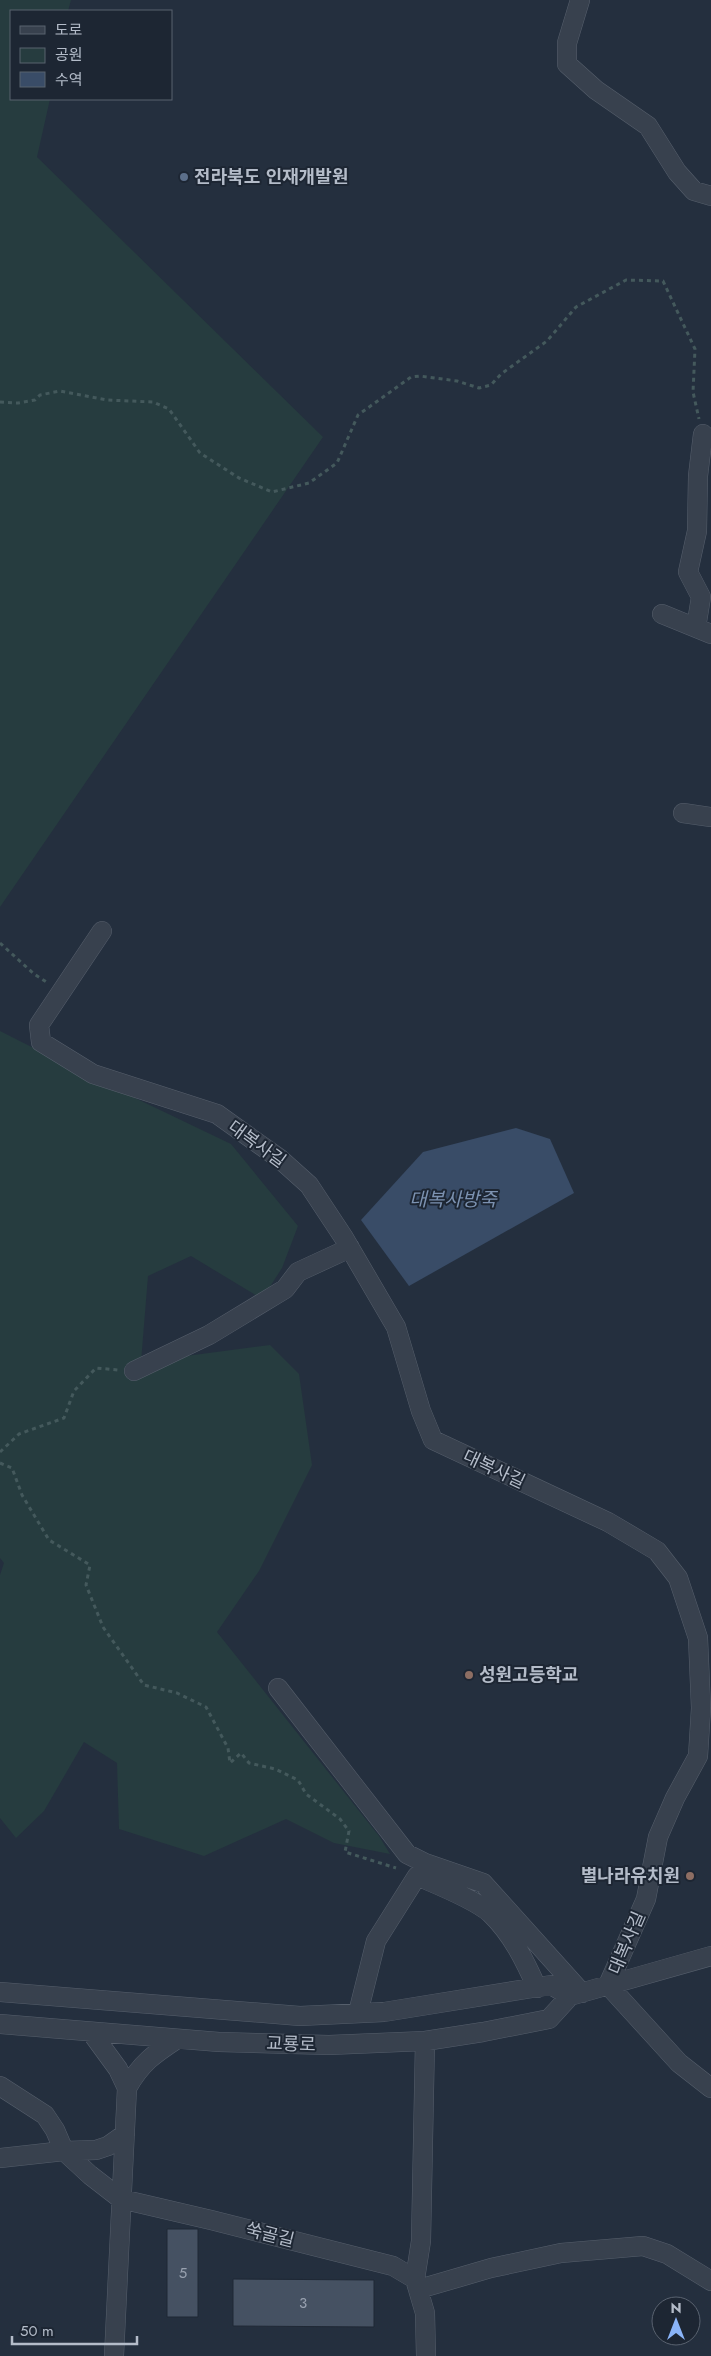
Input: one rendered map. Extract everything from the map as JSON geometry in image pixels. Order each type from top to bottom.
[{"type":"street","points":[[580,0],[567,43],[567,64],[596,90],[648,126],[677,172],[694,191],[711,196]]},
{"type":"street","points":[[662,614],[704,631],[701,597],[688,572],[697,531],[698,476],[703,434]]},
{"type":"street","points":[[683,813],[711,817]]},
{"type":"street","name":"대복사길","points":[[102,931],[39,1025],[41,1042],[92,1074],[217,1114],[280,1159],[309,1185],[350,1248],[396,1327],[421,1411],[434,1440],[608,1522],[657,1551],[678,1578],[698,1638],[701,1708],[698,1756],[704,1762],[675,1798],[658,1837],[646,1899],[608,1985],[679,2063],[711,2088]]},
{"type":"street","points":[[134,1371],[209,1335],[285,1290],[298,1272],[350,1248]]},
{"type":"street","points":[[278,1688],[408,1854],[425,1863],[482,1884],[576,1994],[711,1956]]},
{"type":"street","points":[[358,2013],[376,1941],[417,1876],[489,1912],[522,1952],[538,1988]]},
{"type":"street","name":"교룡로","points":[[0,1992],[300,2016],[423,2007],[551,1985],[576,1994],[549,2019],[425,2041],[329,2045],[177,2039],[0,2024]]},
{"type":"street","points":[[91,2032],[118,2069],[127,2088]]},
{"type":"street","points":[[114,2356],[127,2088],[137,2069],[150,2056],[177,2039]]},
{"type":"street","points":[[425,2041],[421,2241],[417,2284],[425,2313],[426,2356]]},
{"type":"street","name":"쑥골길","points":[[0,2086],[45,2115],[55,2130],[64,2151],[90,2176],[121,2199],[393,2266],[417,2284]]},
{"type":"street","points":[[0,2158],[64,2151],[96,2150],[108,2146],[125,2134]]},
{"type":"street","points":[[417,2284],[561,2253],[643,2246],[667,2254],[711,2281]]},
{"type":"path","points":[[0,402],[18,403],[35,400],[40,395],[60,391],[107,400],[153,402],[169,409],[200,453],[239,478],[272,492],[309,484],[338,463],[358,415],[411,377],[420,376],[457,381],[479,388],[491,385],[502,374],[547,341],[576,307],[626,280],[663,281],[695,349],[693,392],[703,434]]},
{"type":"path","points":[[0,943],[34,974],[61,992]]},
{"type":"path","points":[[0,1452],[19,1434],[64,1418],[74,1391],[96,1368],[134,1371]]},
{"type":"path","points":[[0,1463],[12,1468],[22,1495],[49,1540],[90,1565],[86,1585],[103,1627],[144,1685],[177,1693],[206,1706],[228,1748],[230,1763],[241,1752],[248,1762],[275,1769],[298,1780],[306,1794],[340,1819],[349,1831],[346,1852],[417,1876]]},
{"type":"green space","points":[[0,0],[71,0],[68,10],[10,10],[10,100],[50,100],[37,157],[323,437],[0,907]]},
{"type":"green space","points":[[0,1031],[231,1144],[298,1226],[282,1268],[262,1299],[191,1256],[148,1276],[141,1362],[270,1345],[299,1374],[312,1465],[259,1571],[217,1632],[379,1836],[390,1854],[334,1843],[286,1819],[204,1856],[119,1829],[117,1763],[84,1742],[44,1811],[16,1838],[0,1818],[0,1575],[4,1563],[0,1558]]},
{"type":"water","name":"대복사방죽","points":[[516,1128],[550,1139],[574,1193],[409,1286],[361,1220],[423,1152]]},
{"type":"building","points":[[167,2229],[198,2229],[198,2317],[167,2317]]},
{"type":"building","points":[[233,2279],[374,2280],[374,2327],[233,2326]]},
{"type":"place","name":"전라북도 인재개발원","points":[[184,177]]},
{"type":"place","name":"성원고등학교","points":[[469,1675]]},
{"type":"place","name":"별나라유치원","points":[[690,1876]]}]
